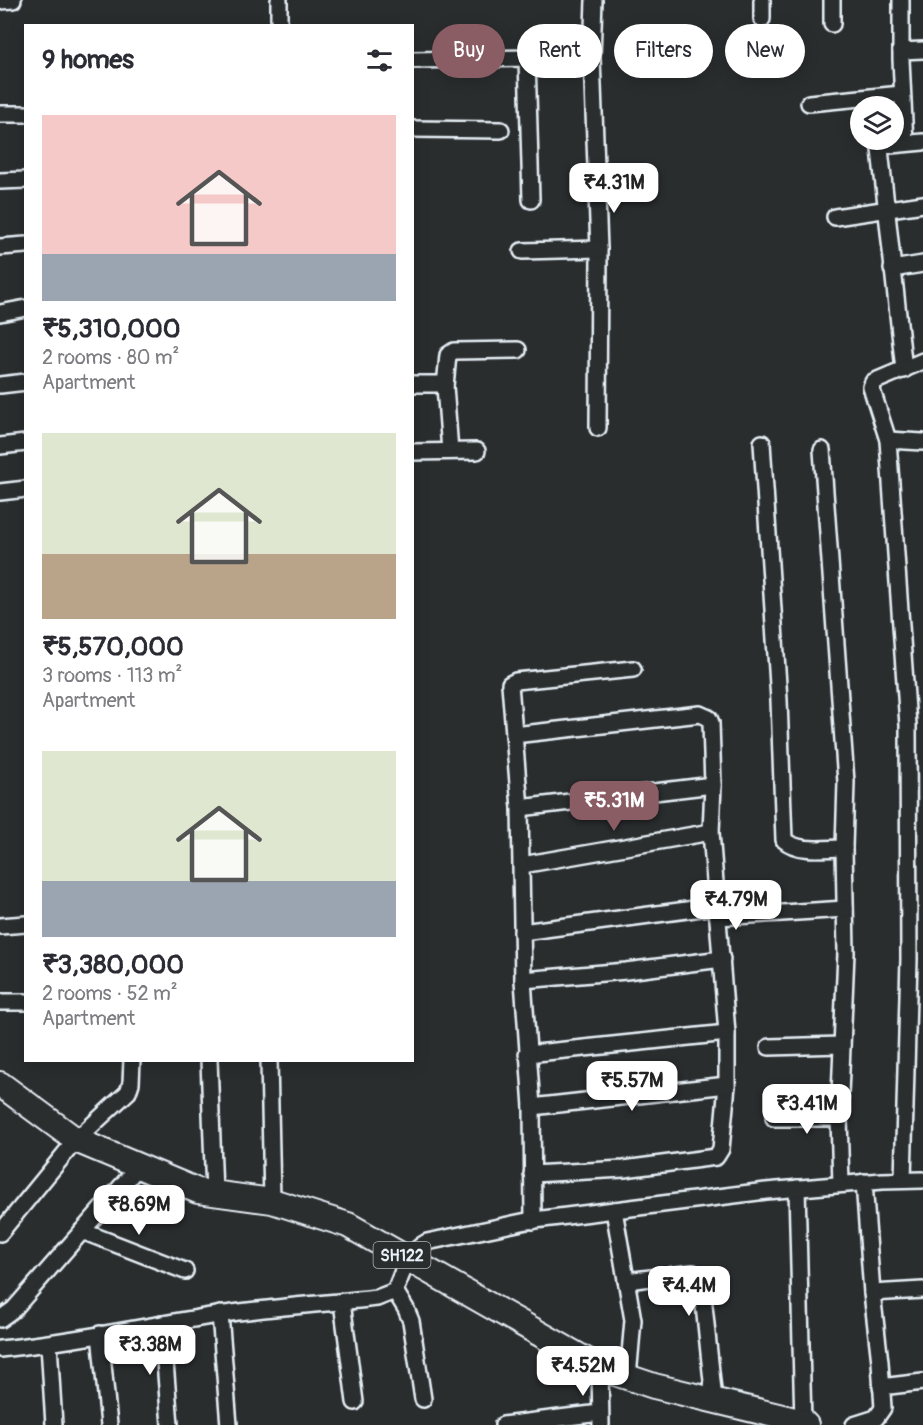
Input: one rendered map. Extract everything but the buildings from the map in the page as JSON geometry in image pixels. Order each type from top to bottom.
[{"type":"main road","name":"SH122","points":[[0,1084],[76,1140],[198,1191],[272,1202],[348,1225],[600,1368],[654,1386],[804,1424]]},
{"type":"street","points":[[0,1],[14,0]]},
{"type":"street","points":[[279,0],[279,24]]},
{"type":"street","points":[[593,24],[594,0]]},
{"type":"street","points":[[762,0],[762,19]]},
{"type":"street","points":[[832,0],[832,24]]},
{"type":"street","points":[[901,0],[905,143],[923,142]]},
{"type":"street","points":[[901,51],[923,50]]},
{"type":"street","points":[[414,60],[517,58]]},
{"type":"street","points":[[528,78],[531,200]]},
{"type":"street","points":[[593,78],[599,249],[598,428]]},
{"type":"street","points":[[894,96],[902,94]]},
{"type":"street","points":[[809,103],[850,102]]},
{"type":"street","points":[[0,114],[24,114]]},
{"type":"street","points":[[414,129],[501,129]]},
{"type":"street","points":[[881,150],[885,210],[904,370]]},
{"type":"street","points":[[0,181],[24,180]]},
{"type":"street","points":[[835,217],[923,204]]},
{"type":"street","points":[[0,247],[24,245]]},
{"type":"street","points":[[522,251],[599,249]]},
{"type":"street","points":[[892,269],[923,264]]},
{"type":"street","points":[[0,313],[24,308]]},
{"type":"street","points":[[450,451],[445,386],[448,355],[453,351],[518,350]]},
{"type":"street","points":[[903,1180],[909,959],[908,725],[885,430],[871,387],[873,382],[923,361]]},
{"type":"street","points":[[0,385],[24,382]]},
{"type":"street","points":[[414,384],[445,386]]},
{"type":"street","points":[[885,430],[923,442]]},
{"type":"street","points":[[0,446],[24,443]]},
{"type":"street","points":[[762,443],[779,700],[784,840],[798,848],[844,848]]},
{"type":"street","points":[[822,450],[846,782],[844,848],[846,953],[840,1118],[841,1184]]},
{"type":"street","points":[[414,452],[477,451]]},
{"type":"street","points":[[0,492],[24,489]]},
{"type":"street","points":[[532,1221],[532,1107],[523,980],[520,808],[509,688],[513,682],[633,669]]},
{"type":"street","points":[[514,735],[700,714],[706,716],[711,723],[713,785],[711,832],[727,1033],[727,1084],[721,1149],[716,1157],[624,1169],[532,1174]]},
{"type":"street","points":[[520,808],[713,785]]},
{"type":"street","points":[[522,864],[711,832]]},
{"type":"street","points":[[522,932],[718,912],[845,909]]},
{"type":"street","points":[[0,926],[24,924]]},
{"type":"street","points":[[523,980],[626,971],[722,959]]},
{"type":"street","points":[[0,1002],[24,1002]]},
{"type":"street","points":[[527,1054],[727,1033]]},
{"type":"street","points":[[770,1047],[842,1045]]},
{"type":"street","points":[[0,1233],[76,1140],[128,1092],[131,1083],[132,1062]]},
{"type":"street","points":[[209,1062],[214,1193]]},
{"type":"street","points":[[269,1062],[272,1202]]},
{"type":"street","points":[[532,1107],[727,1084]]},
{"type":"street","points":[[774,1118],[840,1118]]},
{"type":"street","points":[[0,1319],[14,1309],[139,1166]]},
{"type":"street","points":[[0,1349],[49,1344],[220,1314],[377,1298],[395,1291],[408,1258],[420,1246],[435,1239],[532,1221],[797,1188],[923,1180]]},
{"type":"street","points":[[854,1425],[876,1418],[883,1408],[864,1182]]},
{"type":"street","points":[[797,1188],[804,1424]]},
{"type":"street","points":[[614,1210],[633,1320],[628,1377]]},
{"type":"street","points":[[82,1231],[185,1271]]},
{"type":"street","points":[[626,1281],[693,1273],[700,1277],[714,1401]]},
{"type":"street","points":[[872,1293],[923,1290]]},
{"type":"street","points":[[395,1291],[411,1321],[423,1399]]},
{"type":"street","points":[[342,1302],[355,1402]]},
{"type":"street","points":[[220,1314],[229,1425]]},
{"type":"street","points":[[162,1324],[170,1425]]},
{"type":"street","points":[[100,1334],[109,1425]]},
{"type":"street","points":[[49,1344],[54,1425]]},
{"type":"street","points":[[503,1425],[600,1419],[600,1368]]},
{"type":"street","points":[[881,1387],[923,1382]]}]
